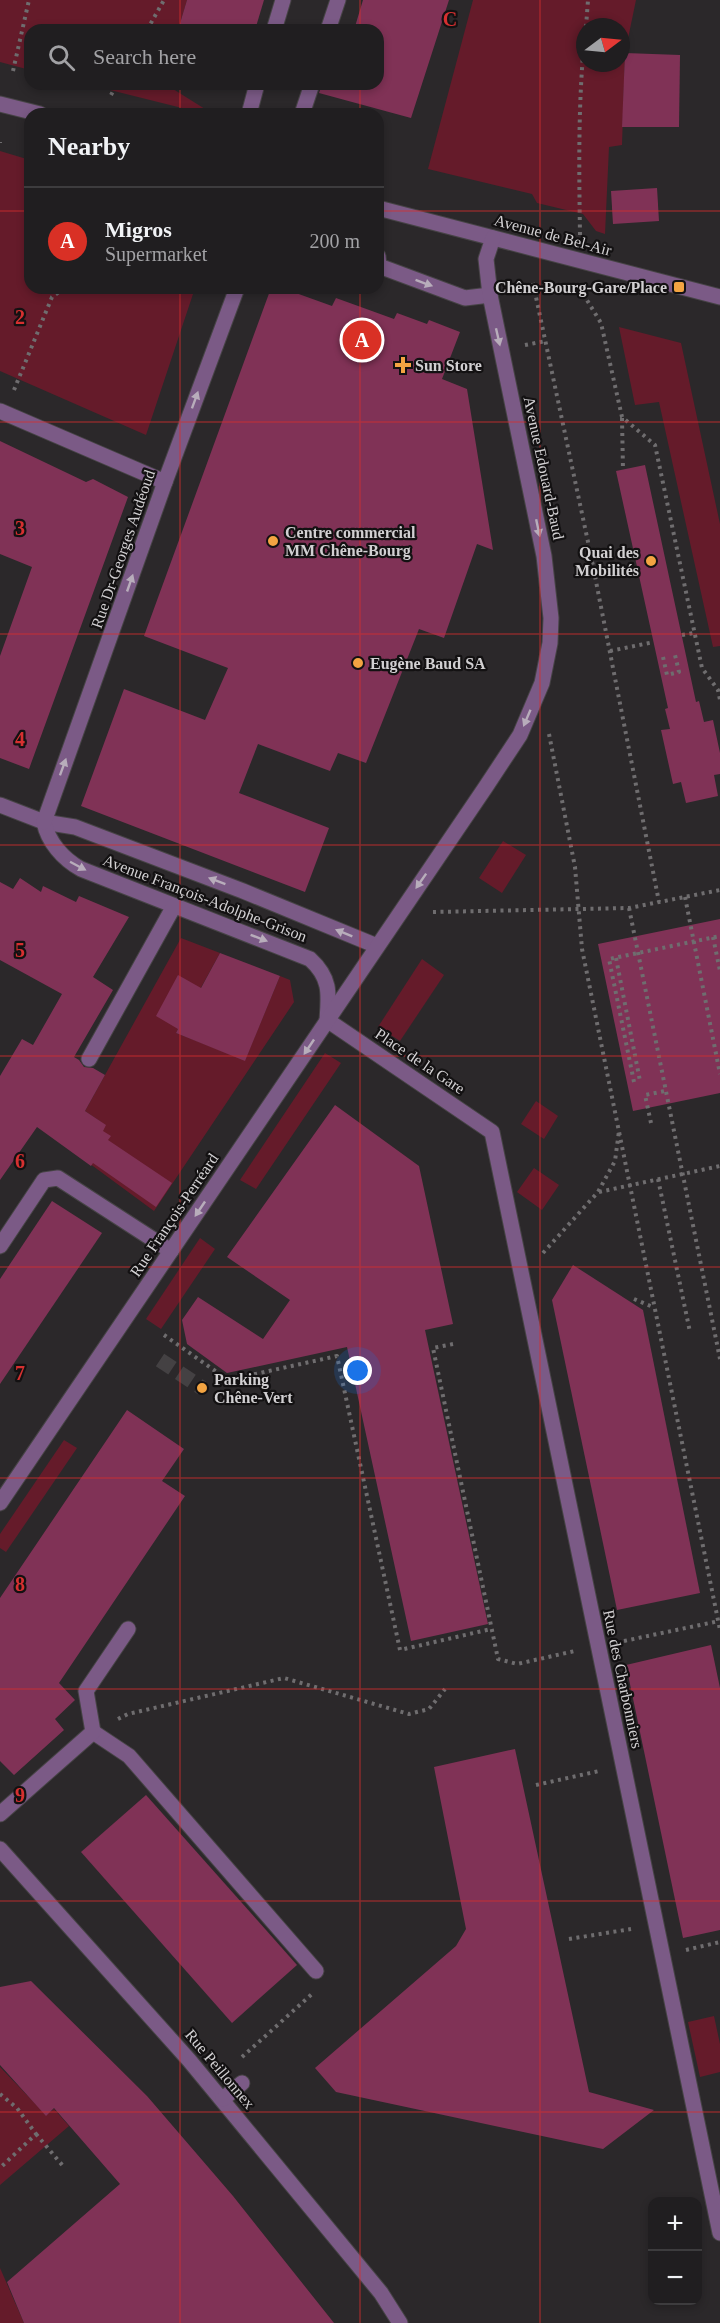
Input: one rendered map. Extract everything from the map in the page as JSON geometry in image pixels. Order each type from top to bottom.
[{"type":"street","points":[[276,24],[283,0]]},
{"type":"street","points":[[330,24],[338,0]]},
{"type":"street","points":[[251,108],[255,90]]},
{"type":"street","points":[[304,108],[310,90]]},
{"type":"street","points":[[0,104],[24,110]]},
{"type":"street","name":"Avenue de Bel-Air","points":[[384,210],[720,297]]},
{"type":"street","name":"Avenue Edouard-Baud","points":[[377,946],[520,735],[542,683],[550,643],[549,592],[545,566],[490,295],[486,259],[493,238]]},
{"type":"street","points":[[384,268],[465,298],[490,295]]},
{"type":"street","name":"Rue Dr-Georges Audéoud","points":[[44,822],[235,294]]},
{"type":"street","points":[[2,412],[165,482]]},
{"type":"street","name":"Avenue François-Adolphe-Grison","points":[[0,805],[44,822],[75,827],[243,891],[377,946]]},
{"type":"street","name":"Avenue François-Adolphe-Grison","points":[[44,822],[45,830],[70,863],[310,959],[321,969],[328,990],[327,1020]]},
{"type":"street","points":[[89,1059],[174,906]]},
{"type":"street","name":"Rue François-Perréard","points":[[0,1503],[377,946]]},
{"type":"street","name":"Place de la Gare","points":[[327,1020],[492,1132]]},
{"type":"street","name":"Rue des Charbonniers","points":[[492,1132],[720,2233]]},
{"type":"street","points":[[0,1246],[44,1180],[58,1178],[171,1251]]},
{"type":"street","points":[[128,1629],[87,1691],[93,1732],[129,1756],[316,1971]]},
{"type":"street","points":[[0,1814],[93,1732]]},
{"type":"street","name":"Rue Peillonnex","points":[[0,1849],[223,2099],[381,2293],[400,2323]]},
{"type":"street","points":[[223,2099],[242,2083]]},
{"type":"path","points":[[14,70],[29,0]]},
{"type":"path","points":[[150,24],[164,0]]},
{"type":"path","points":[[587,18],[588,0]]},
{"type":"path","points":[[581,72],[578,140],[582,292],[601,323],[622,417],[623,470]]},
{"type":"path","points":[[111,95],[114,90]]},
{"type":"path","points":[[533,283],[610,651],[659,902]]},
{"type":"path","points":[[2,412],[52,297],[56,294]]},
{"type":"path","points":[[622,417],[655,445],[702,668],[718,690],[720,700]]},
{"type":"path","points":[[682,635],[694,633]]},
{"type":"path","points":[[610,651],[654,642]]},
{"type":"path","points":[[663,657],[667,675],[679,672],[675,655]]},
{"type":"path","points":[[549,734],[575,867],[582,949],[720,1630]]},
{"type":"path","points":[[433,912],[628,908],[720,890]]},
{"type":"path","points":[[684,897],[720,1074]]},
{"type":"path","points":[[628,908],[720,1359]]},
{"type":"path","points":[[634,1082],[609,959],[720,936]]},
{"type":"path","points":[[713,938],[720,971]]},
{"type":"path","points":[[616,958],[640,1081]]},
{"type":"path","points":[[651,1123],[645,1095],[665,1091]]},
{"type":"path","points":[[523,1277],[598,1192],[615,1161],[619,1126]]},
{"type":"path","points":[[598,1192],[720,1166]]},
{"type":"path","points":[[658,1179],[690,1332]]},
{"type":"path","points":[[634,1299],[654,1307]]},
{"type":"path","points":[[164,1335],[228,1380],[337,1356],[400,1650],[491,1629]]},
{"type":"path","points":[[453,1344],[434,1348],[498,1659],[517,1664]]},
{"type":"path","points":[[93,1732],[128,1714],[284,1678],[409,1714],[429,1709],[445,1689]]},
{"type":"path","points":[[536,1785],[623,1766]]},
{"type":"path","points":[[568,1939],[616,1933],[655,1924]]},
{"type":"path","points":[[661,1955],[720,1942]]},
{"type":"path","points":[[236,2062],[320,1987],[316,1971]]},
{"type":"path","points":[[0,2094],[17,2108],[63,2166]]},
{"type":"path","points":[[0,2168],[36,2134]]},
{"type":"shaded area","points":[[0,0],[187,0],[180,24],[24,24],[24,68],[0,62]]},
{"type":"shaded area","points":[[473,0],[636,0],[630,29],[630,18],[576,18],[576,72],[624,72],[622,145],[609,147],[605,234],[596,231],[583,214],[537,203],[532,194],[428,169]]},
{"type":"shaded area","points":[[110,90],[175,90],[203,108],[182,108]]},
{"type":"shaded area","points":[[0,151],[24,158],[24,294],[193,294],[146,435],[0,371]]},
{"type":"shaded area","points":[[619,327],[681,343],[720,524],[720,646],[713,647],[659,402],[635,405]]},
{"type":"shaded area","points":[[503,841],[526,855],[502,893],[479,878]]},
{"type":"shaded area","points":[[181,938],[220,953],[176,1033],[245,1060],[280,976],[290,980],[294,1002],[154,1211],[78,1155],[101,1122],[85,1111]]},
{"type":"shaded area","points":[[422,959],[444,975],[400,1041],[378,1027]]},
{"type":"shaded area","points":[[325,1053],[341,1063],[256,1189],[240,1180]]},
{"type":"shaded area","points":[[536,1101],[558,1116],[544,1139],[521,1124]]},
{"type":"shaded area","points":[[534,1168],[559,1185],[542,1210],[517,1192]]},
{"type":"shaded area","points":[[200,1238],[215,1249],[161,1329],[146,1319]]},
{"type":"shaded area","points":[[64,1440],[77,1448],[6,1552],[0,1548],[0,1534]]},
{"type":"shaded area","points":[[714,2016],[720,2044],[720,2072],[700,2077],[688,2022]]},
{"type":"shaded area","points":[[0,2067],[46,2115],[54,2109],[69,2126],[0,2185]]},
{"type":"shaded area","points":[[0,2268],[24,2323],[0,2323]]},
{"type":"building","points":[[187,0],[264,0],[257,24],[180,24]]},
{"type":"building","points":[[363,0],[449,0],[411,118],[384,111],[384,108],[374,108],[319,93],[320,90],[384,90],[384,24],[356,24]]},
{"type":"building","points":[[630,53],[680,55],[679,127],[622,127],[624,72],[630,72]]},
{"type":"building","points":[[657,188],[659,221],[613,224],[611,191]]},
{"type":"building","points":[[269,294],[299,294],[332,306],[336,298],[394,319],[397,313],[427,324],[429,320],[460,332],[442,379],[467,389],[493,550],[477,544],[444,638],[419,629],[366,763],[338,753],[330,771],[258,744],[239,793],[329,828],[305,892],[81,806],[124,689],[205,720],[228,668],[144,636]]},
{"type":"building","points":[[0,441],[86,482],[93,479],[128,497],[29,769],[0,758],[0,656],[32,567],[0,554]]},
{"type":"building","points":[[645,465],[696,702],[699,701],[704,722],[713,720],[720,753],[720,774],[714,775],[718,796],[686,803],[681,782],[673,784],[661,730],[670,729],[665,709],[668,708],[616,471]]},
{"type":"building","points":[[20,878],[41,892],[43,886],[76,902],[79,896],[129,917],[93,977],[113,990],[74,1057],[84,1067],[93,1068],[105,1075],[85,1111],[106,1125],[103,1131],[111,1136],[108,1140],[172,1183],[156,1207],[93,1163],[91,1166],[37,1127],[0,1180],[0,1076],[22,1039],[33,1045],[62,994],[0,960],[0,882],[13,889]]},
{"type":"building","points":[[720,919],[720,1093],[633,1111],[598,944]]},
{"type":"building","points":[[220,953],[280,976],[245,1061],[176,1033],[178,1029],[156,1016],[178,975],[201,988]]},
{"type":"building","points":[[335,1105],[419,1166],[453,1324],[425,1330],[488,1624],[411,1641],[347,1347],[227,1373],[187,1344],[182,1320],[198,1297],[263,1339],[290,1300],[227,1257]]},
{"type":"building","points":[[52,1201],[102,1233],[0,1384],[0,1279]]},
{"type":"building","points":[[573,1265],[643,1310],[700,1593],[617,1610],[552,1300]]},
{"type":"building","points":[[127,1410],[184,1449],[162,1481],[185,1496],[59,1683],[75,1700],[55,1719],[64,1730],[14,1775],[0,1761],[0,1598]]},
{"type":"building","points":[[711,1645],[720,1688],[720,1930],[683,1938],[626,1665]]},
{"type":"building","points":[[515,1749],[589,2092],[654,2110],[603,2149],[336,2092],[315,2068],[456,1946],[466,1929],[434,1767]]},
{"type":"building","points":[[146,1795],[297,1965],[232,2023],[81,1852]]},
{"type":"building","points":[[31,1981],[147,2096],[233,2196],[334,2323],[24,2323],[7,2282],[120,2184],[54,2108],[46,2116],[0,2065],[0,1987]]},
{"type":"tunnel","points":[[160,1360],[202,1388]]},
{"type":"place","name":"Chêne-Bourg-Gare/Place","points":[[679,287]]},
{"type":"place","name":"Migros","points":[[362,340]]},
{"type":"place","name":"Sun Store","points":[[403,365]]},
{"type":"place","name":"Centre commercial MM Chêne-Bourg","points":[[273,541]]},
{"type":"place","name":"Quai des Mobilités","points":[[651,561]]},
{"type":"place","name":"Eugène Baud SA","points":[[358,663]]},
{"type":"place","name":"Parking Chêne-Vert","points":[[202,1388]]}]
